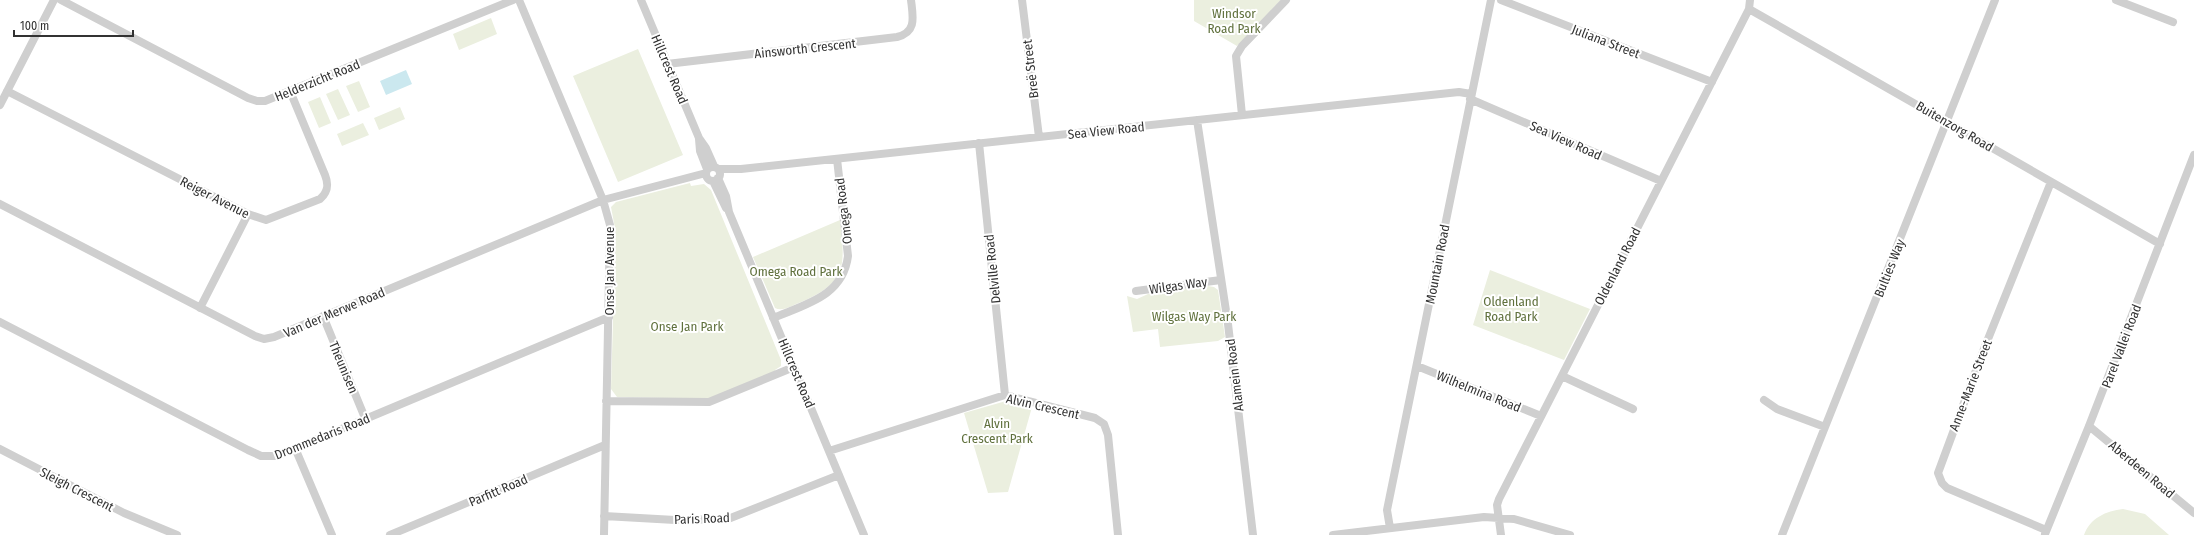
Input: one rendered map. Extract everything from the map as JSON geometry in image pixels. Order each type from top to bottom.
[{"type":"street","points":[[0,104],[54,0]]},
{"type":"street","name":"Helderzicht Road","points":[[61,0],[257,101],[265,101],[513,0]]},
{"type":"street","name":"Onse Jan Avenue","points":[[519,0],[603,200],[610,224],[611,236],[604,535]]},
{"type":"street","name":"Hillcrest Road","points":[[641,0],[699,138],[700,150],[726,196],[729,212],[864,535]]},
{"type":"street","name":"Ainsworth Crescent","points":[[668,64],[903,36],[912,29],[911,0]]},
{"type":"street","name":"Breë Street","points":[[1022,0],[1039,137]]},
{"type":"street","points":[[1242,115],[1236,56],[1242,46],[1286,0]]},
{"type":"street","name":"Mountain Road","points":[[1390,528],[1388,510],[1491,0]]},
{"type":"street","name":"Juliana Street","points":[[1500,0],[1712,82]]},
{"type":"street","name":"Oldenland Road","points":[[1501,535],[1497,505],[1499,499],[1749,9],[1750,0]]},
{"type":"street","name":"Bulties Way","points":[[1782,535],[1995,0]]},
{"type":"street","points":[[2116,0],[2173,22]]},
{"type":"street","name":"Buitenzorg Road","points":[[1749,9],[2160,244]]},
{"type":"street","name":"Reiger Avenue","points":[[7,91],[259,220],[274,218],[320,199],[326,191],[326,175],[290,91]]},
{"type":"street","name":"Sea View Road","points":[[713,174],[740,169],[1459,92],[1661,181]]},
{"type":"street","name":"Alamein Road","points":[[1197,120],[1221,280],[1253,535]]},
{"type":"street","name":"Delville Road","points":[[979,143],[1005,395]]},
{"type":"street","name":"Parel Vallei Road","points":[[2045,533],[2089,426],[2194,155]]},
{"type":"street","name":"Omega Road","points":[[773,318],[822,297],[838,283],[845,270],[848,256],[837,159]]},
{"type":"street","name":"Van der Merwe Road","points":[[0,204],[255,336],[264,338],[274,337],[603,200],[713,174]]},
{"type":"street","name":"Anne-Marie Street","points":[[2045,533],[1947,488],[1942,483],[1938,473],[1984,349],[2051,182]]},
{"type":"street","points":[[200,308],[248,214]]},
{"type":"street","name":"Wilgas Way","points":[[1136,291],[1221,280]]},
{"type":"street","name":"Theunisen","points":[[323,316],[365,418]]},
{"type":"street","name":"Drommedaris Road","points":[[0,322],[261,456],[277,456],[609,317]]},
{"type":"street","name":"Wilhelmina Road","points":[[1417,366],[1541,416]]},
{"type":"street","points":[[606,401],[709,402],[794,368]]},
{"type":"street","points":[[1562,376],[1633,409]]},
{"type":"street","name":"Alvin Crescent","points":[[829,451],[1005,395],[1095,418],[1104,424],[1108,435],[1118,535]]},
{"type":"street","points":[[1764,400],[1777,409],[1825,427]]},
{"type":"street","name":"Aberdeen Road","points":[[2089,426],[2194,513]]},
{"type":"street","name":"Parfitt Road","points":[[390,535],[606,445]]},
{"type":"street","points":[[296,448],[332,535]]},
{"type":"street","name":"Sleigh Crescent","points":[[0,449],[157,531],[177,535]]},
{"type":"street","name":"Paris Road","points":[[604,516],[675,520],[728,519],[839,475]]},
{"type":"street","points":[[1333,535],[1484,517],[1514,519],[1570,535]]},
{"type":"green space","name":"Windsor Road Park","points":[[1194,0],[1281,0],[1237,46],[1194,21]]},
{"type":"green space","points":[[491,18],[497,34],[459,50],[453,34]]},
{"type":"green space","points":[[638,49],[683,155],[618,182],[573,76]]},
{"type":"green space","points":[[359,81],[370,107],[358,112],[346,86]]},
{"type":"green space","points":[[338,89],[350,115],[338,120],[326,94]]},
{"type":"green space","points":[[320,97],[331,123],[319,128],[308,102]]},
{"type":"green space","points":[[400,107],[405,119],[379,130],[374,118]]},
{"type":"green space","points":[[363,123],[369,135],[342,146],[337,134]]},
{"type":"green space","name":"Onse Jan Park","points":[[690,183],[691,186],[704,184],[711,190],[781,360],[781,366],[775,370],[775,372],[708,399],[617,397],[611,389],[615,228],[611,207],[616,202]]},
{"type":"green space","name":"Omega Road Park","points":[[840,220],[843,249],[840,270],[835,279],[828,287],[816,295],[785,309],[775,308],[753,257]]},
{"type":"green space","name":"Oldenland Road Park","points":[[1490,270],[1590,309],[1564,360],[1473,325]]},
{"type":"green space","name":"Wilgas Way Park","points":[[1208,286],[1214,287],[1218,290],[1225,337],[1218,341],[1160,347],[1158,329],[1133,332],[1127,296],[1137,299],[1148,294]]},
{"type":"green space","name":"Alvin Crescent Park","points":[[1006,401],[1032,407],[1008,492],[988,493],[964,413]]},
{"type":"green space","points":[[2123,509],[2145,514],[2169,535],[2084,535],[2090,524],[2099,516]]},
{"type":"water","points":[[406,70],[412,84],[386,95],[380,81]]}]
